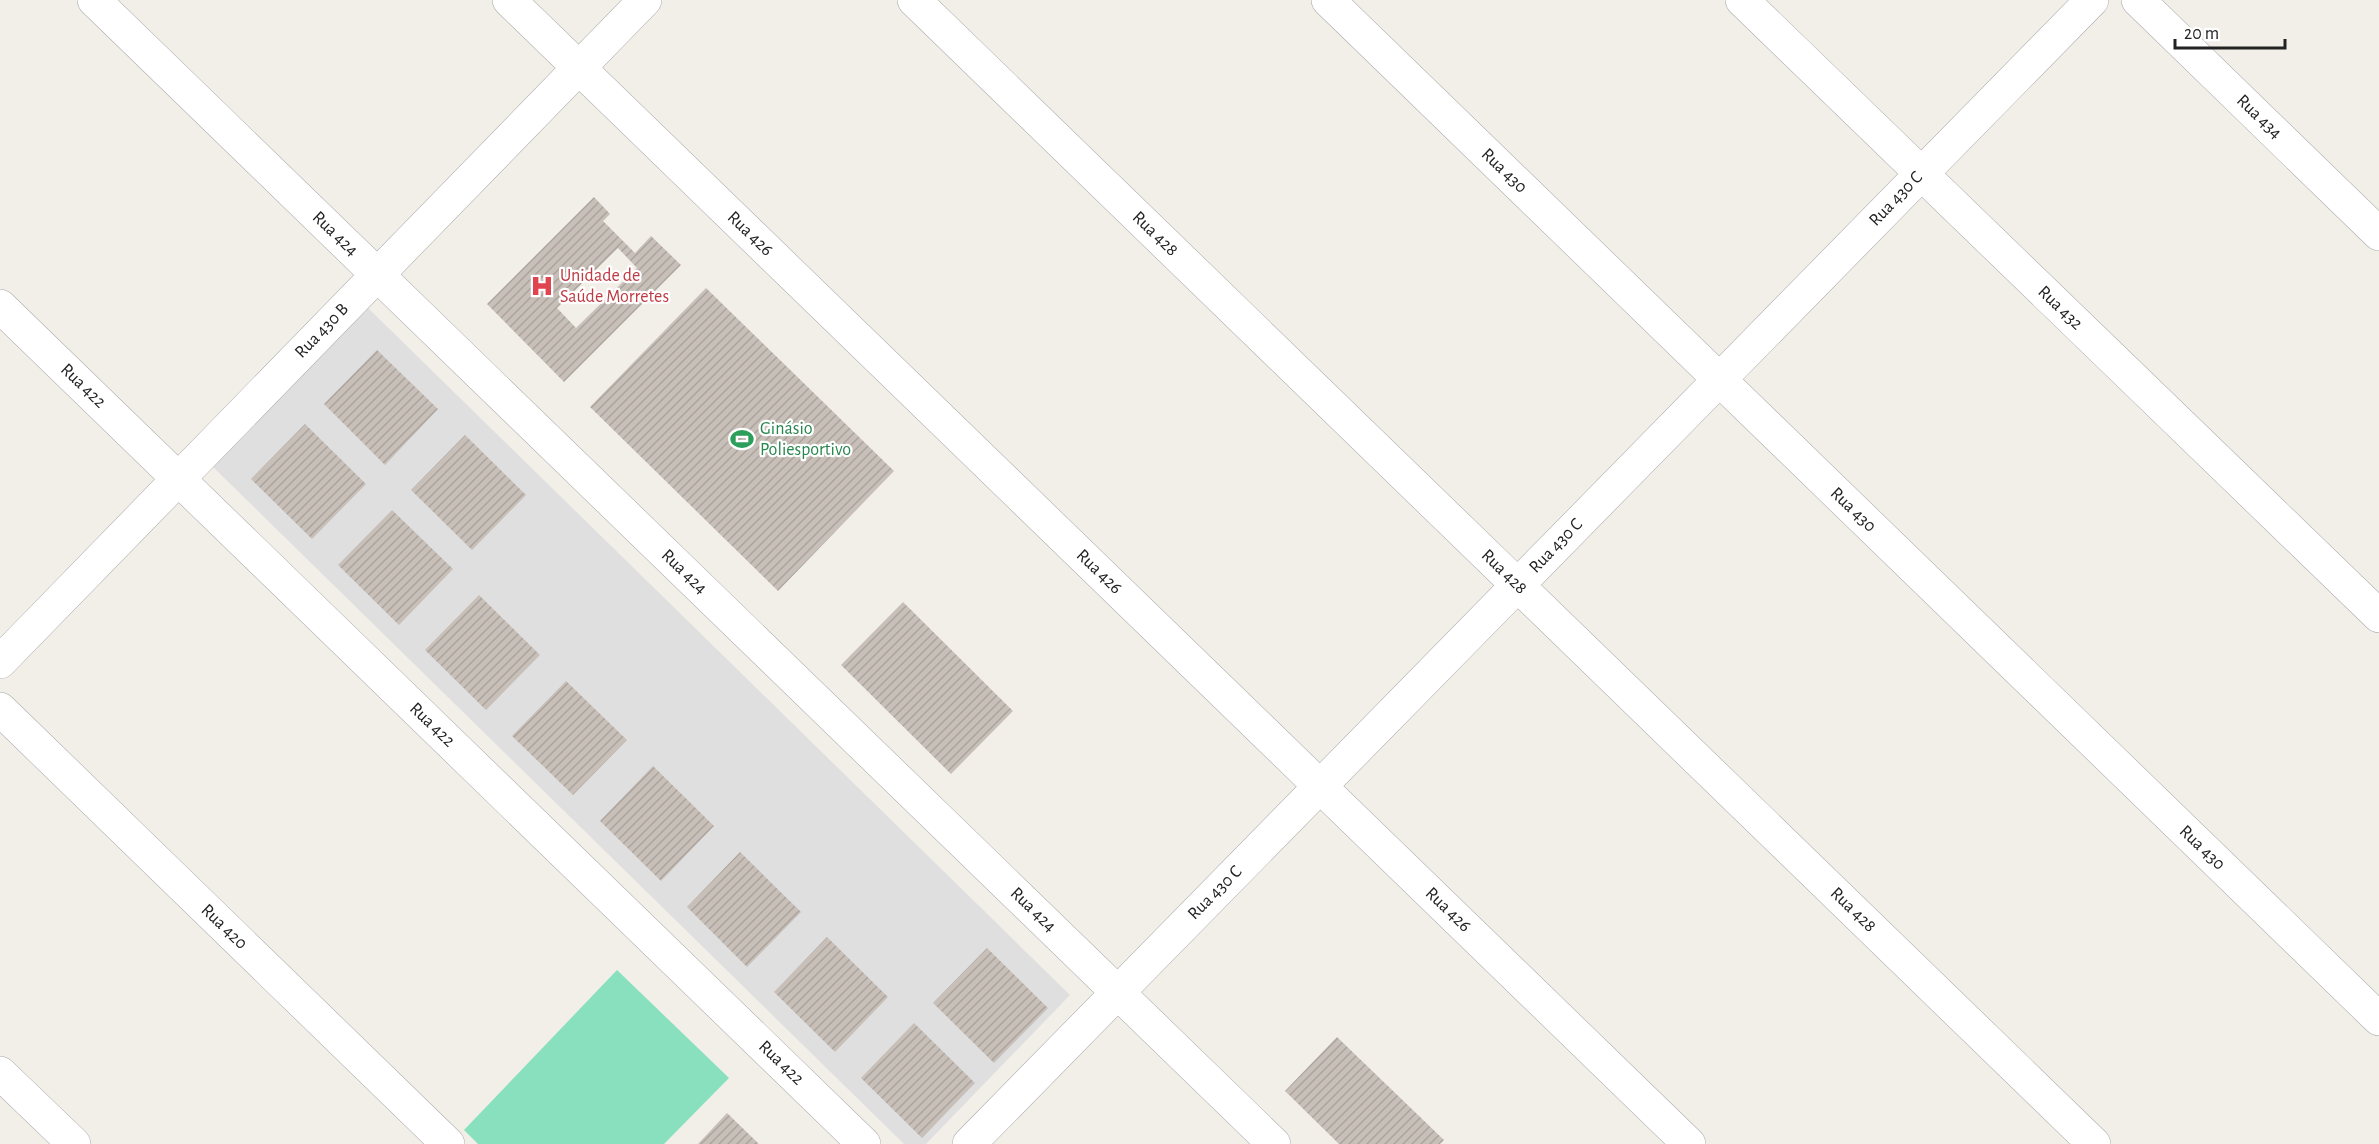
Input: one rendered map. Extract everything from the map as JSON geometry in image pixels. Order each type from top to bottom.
[{"type":"street","name":"Rua 424","points":[[94,0],[1274,1144]]},
{"type":"street","name":"Rua 426","points":[[509,0],[1689,1144]]},
{"type":"street","name":"Rua 430 B","points":[[0,662],[645,0]]},
{"type":"street","name":"Rua 428","points":[[914,0],[2094,1144]]},
{"type":"street","name":"Rua 430","points":[[1328,0],[2379,1019]]},
{"type":"street","name":"Rua 432","points":[[1742,0],[2379,616]]},
{"type":"street","name":"Rua 430 C","points":[[969,1144],[2092,0]]},
{"type":"street","name":"Rua 434","points":[[2138,0],[2379,234]]},
{"type":"street","name":"Rua 422","points":[[0,306],[864,1144]]},
{"type":"street","name":"Rua 420","points":[[0,709],[448,1144]]},
{"type":"street","points":[[0,1073],[74,1144]]},
{"type":"shaded area","points":[[366,306],[1070,995],[926,1144],[904,1144],[211,465]]},
{"type":"green space","points":[[617,970],[729,1078],[664,1144],[478,1144],[464,1130]]},
{"type":"building","name":"Unidade de Saúde Morretes","points":[[594,197],[610,214],[603,221],[635,253],[651,236],[681,265],[564,382],[487,304]],"holes":[[[618,248],[637,268],[576,328],[557,308]]]},
{"type":"building","name":"Ginásio Poliesportivo","points":[[706,288],[894,471],[778,591],[590,407]]},
{"type":"building","points":[[377,350],[438,409],[385,465],[324,404]]},
{"type":"building","points":[[305,424],[366,484],[312,539],[251,479]]},
{"type":"building","points":[[465,435],[526,495],[472,550],[411,490]]},
{"type":"building","points":[[392,510],[453,569],[399,625],[338,565]]},
{"type":"building","points":[[479,595],[540,655],[486,710],[425,650]]},
{"type":"building","points":[[903,602],[1013,711],[951,774],[841,665]]},
{"type":"building","points":[[566,681],[627,740],[573,795],[512,736]]},
{"type":"building","points":[[653,766],[714,826],[661,881],[600,821]]},
{"type":"building","points":[[740,852],[801,912],[747,967],[687,907]]},
{"type":"building","points":[[827,937],[888,997],[835,1052],[774,992]]},
{"type":"building","points":[[987,948],[1048,1008],[994,1063],[933,1003]]},
{"type":"building","points":[[914,1023],[975,1083],[922,1138],[861,1078]]},
{"type":"building","points":[[1337,1037],[1444,1140],[1440,1144],[1339,1144],[1285,1091]]},
{"type":"building","points":[[727,1113],[759,1144],[698,1144]]},
{"type":"place","name":"Unidade de Saúde Morretes","points":[[542,286]]},
{"type":"place","name":"Ginásio Poliesportivo","points":[[742,439]]}]
